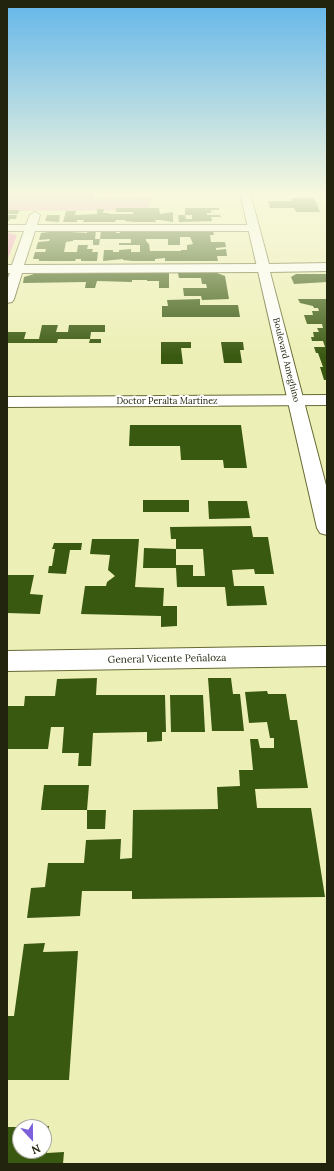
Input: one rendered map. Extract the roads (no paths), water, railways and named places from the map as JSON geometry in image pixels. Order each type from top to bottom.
[{"type":"street","points":[[7,299],[12,269],[22,248]]},
{"type":"street","name":"Boulevard Ameghino","points":[[257,248],[327,528]]},
{"type":"street","points":[[12,269],[327,267]]},
{"type":"street","name":"Doctor Peralta Martínez","points":[[7,402],[327,400]]},
{"type":"street","name":"General Vicente Peñaloza","points":[[7,661],[327,656]]}]
